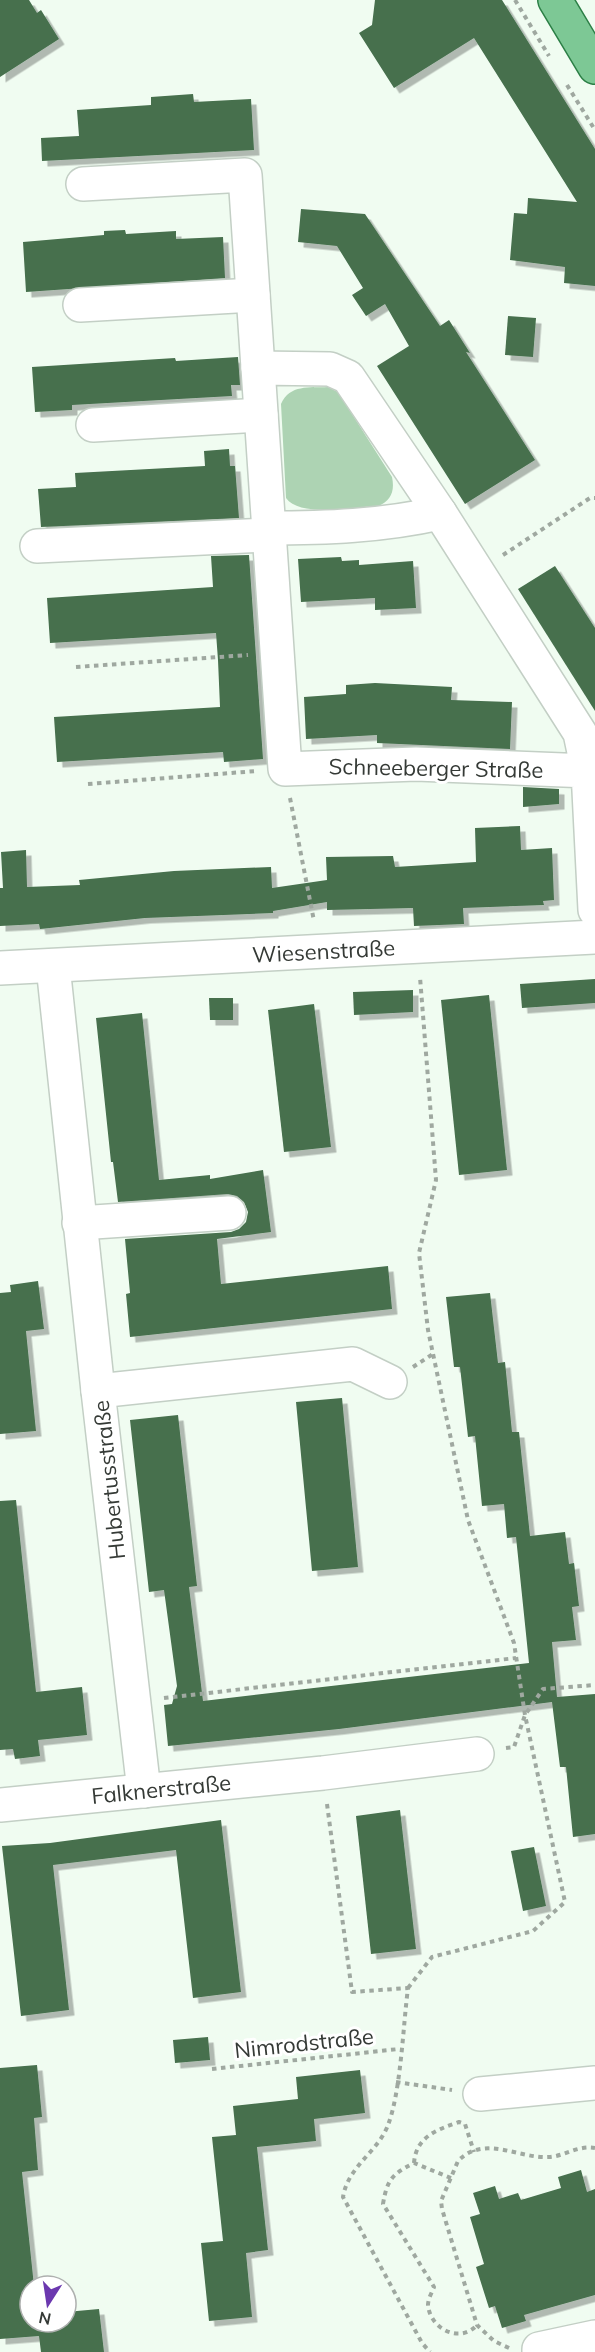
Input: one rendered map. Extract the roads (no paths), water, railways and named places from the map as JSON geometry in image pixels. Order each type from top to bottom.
[{"type":"main road","points":[[555,0],[595,67]]},
{"type":"street","points":[[82,184],[245,175],[267,532]]},
{"type":"street","points":[[80,306],[253,295]]},
{"type":"street","points":[[258,369],[330,369],[348,377],[440,513],[580,733],[588,771],[595,910]]},
{"type":"street","points":[[93,425],[261,415]]},
{"type":"street","points":[[37,546],[344,528],[395,523],[440,513]]},
{"type":"street","name":"Schneeberger Straße","points":[[267,532],[285,769],[416,764],[588,771]]},
{"type":"street","name":"Wiesenstraße","points":[[0,968],[595,937]]},
{"type":"street","points":[[53,966],[98,1391]]},
{"type":"street","points":[[79,1223],[229,1213]]},
{"type":"street","name":"Hubertusstraße","points":[[144,1791],[98,1391],[353,1364],[390,1382]]},
{"type":"street","name":"Falknerstraße","points":[[0,1805],[323,1773],[477,1754]]},
{"type":"street","points":[[480,2094],[595,2082]]},
{"type":"street","points":[[539,2352],[539,2349],[595,2337]]}]
